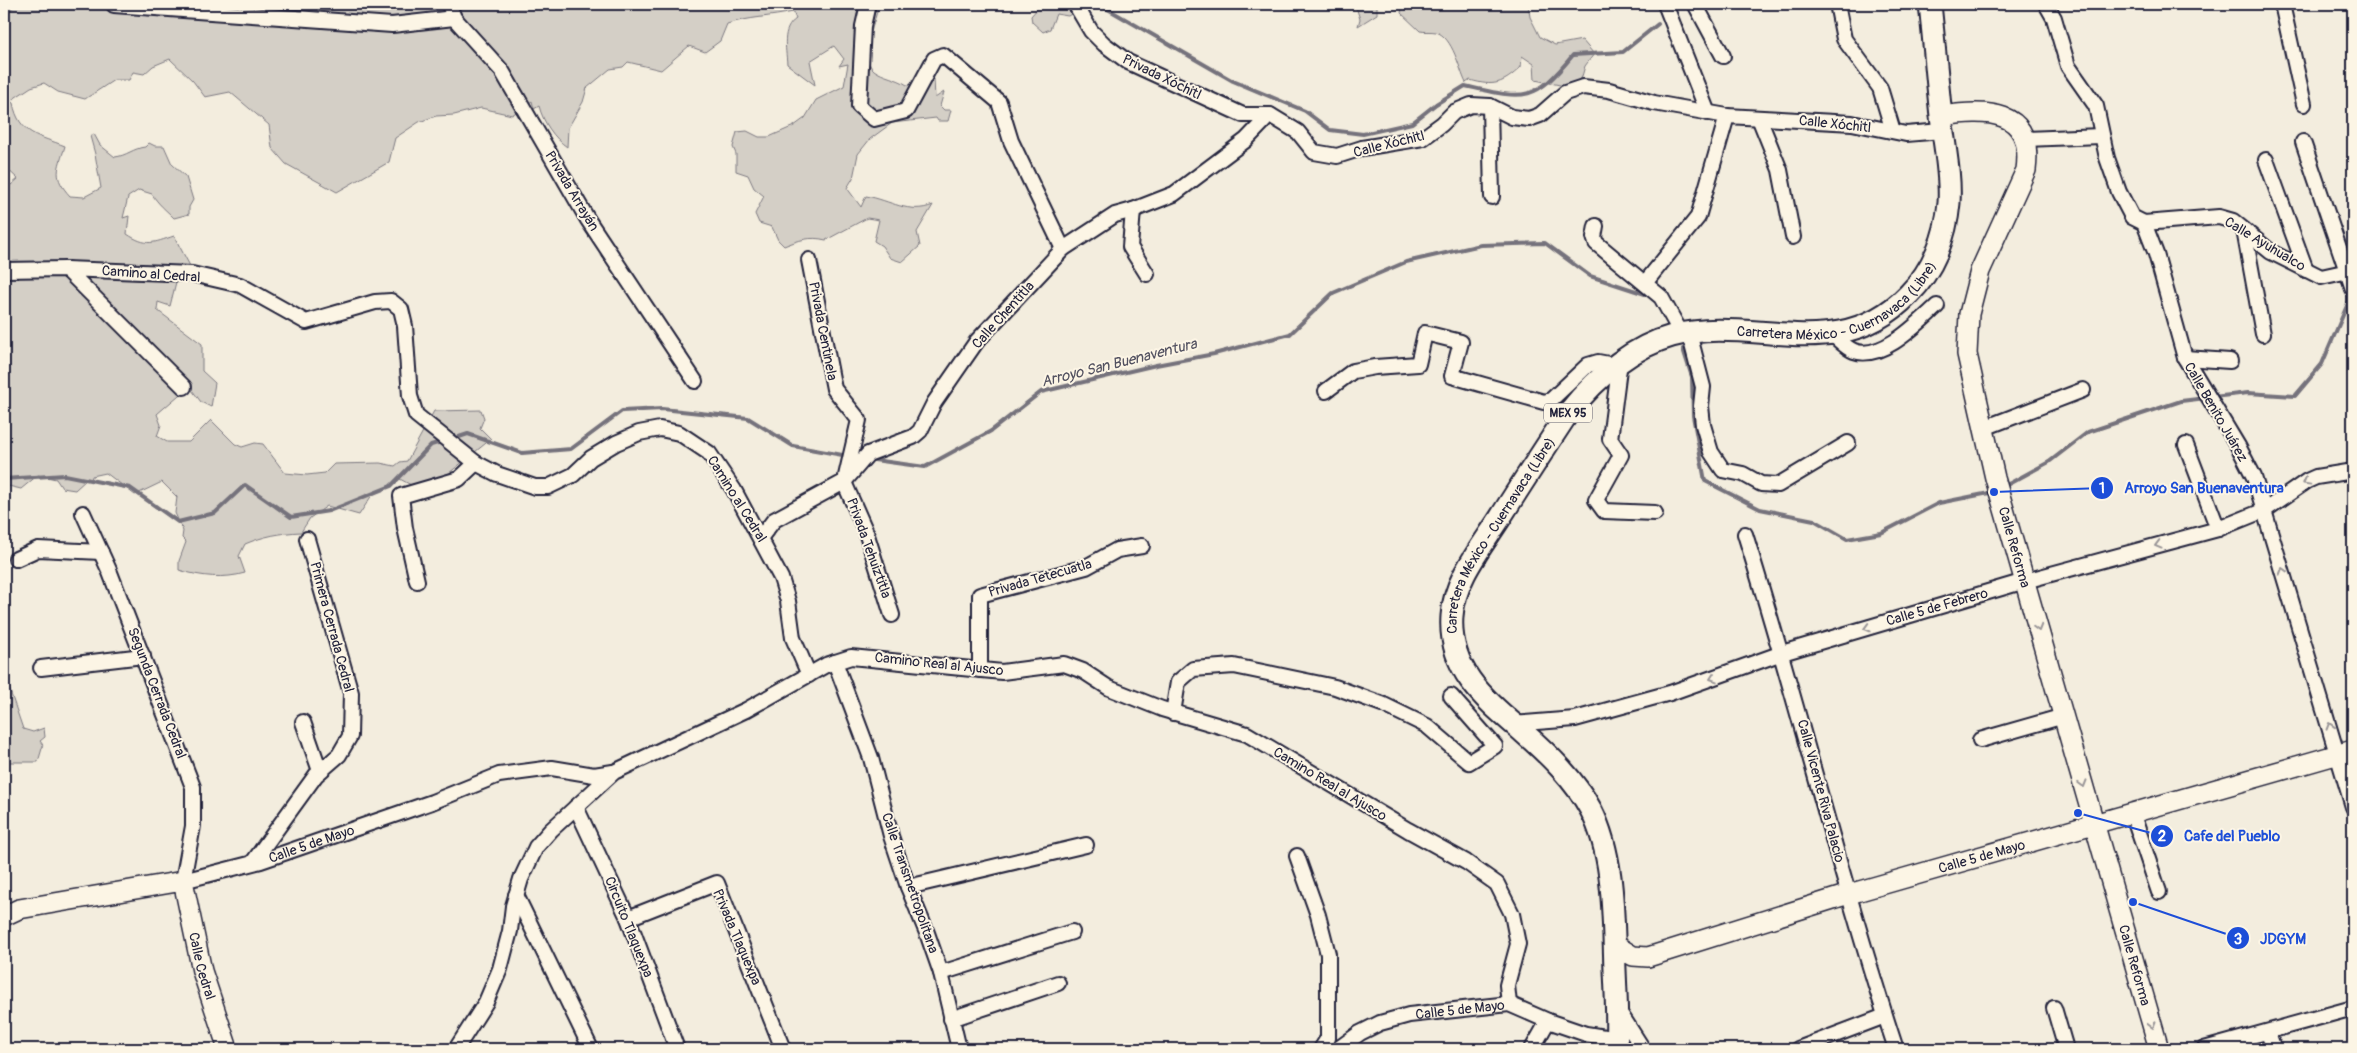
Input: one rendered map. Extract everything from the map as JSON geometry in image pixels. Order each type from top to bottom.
[{"type":"main road","name":"Carretera México - Cuernavaca (Libre)","points":[[1616,1044],[1614,944],[1608,866],[1604,844],[1591,810],[1577,789],[1553,760],[1475,688],[1459,661],[1453,632],[1452,616],[1455,600],[1468,569],[1568,413],[1582,395],[1617,363],[1649,345],[1685,334],[1708,331],[1788,335],[1832,334],[1857,328],[1889,312],[1912,292],[1928,269],[1942,240],[1949,200],[1930,4]]},
{"type":"street","name":"Privada Arrayán","points":[[450,4],[454,18],[502,71],[588,220],[695,381]]},
{"type":"street","points":[[868,4],[863,26],[859,106],[874,119],[906,111],[934,59],[943,55],[999,102],[1011,141],[1063,249]]},
{"type":"street","name":"Privada Xóchitl","points":[[1075,4],[1091,31],[1104,44],[1128,62],[1243,115],[1270,115]]},
{"type":"street","points":[[1695,4],[1723,56]]},
{"type":"street","points":[[1837,4],[1843,35],[1880,88],[1893,131]]},
{"type":"street","name":"Calle Benito Juárez","points":[[2046,4],[2054,18],[2068,66],[2096,106],[2101,136],[2119,192],[2132,217],[2144,223],[2156,254],[2185,358],[2194,376],[2238,446],[2254,477],[2346,752],[2353,807]]},
{"type":"street","points":[[2282,4],[2304,104]]},
{"type":"street","points":[[114,5],[392,25],[454,18]]},
{"type":"street","points":[[1668,5],[1708,113]]},
{"type":"street","name":"Calle Xóchitl","points":[[1270,115],[1298,132],[1314,152],[1337,156],[1362,148],[1423,138],[1454,112],[1471,105],[1490,106],[1512,117],[1529,119],[1540,114],[1565,93],[1583,87],[1610,90],[1654,103],[1727,116],[1852,123],[1906,134],[1942,123]]},
{"type":"street","points":[[1490,106],[1492,198]]},
{"type":"street","name":"Calle Reforma","points":[[1942,123],[1987,112],[2003,115],[2015,123],[2024,139],[2028,155],[2026,170],[1980,271],[1969,314],[1967,354],[1998,486],[2159,1049]]},
{"type":"street","name":"Calle Chentitla","points":[[857,457],[913,437],[920,431],[934,403],[977,341],[1063,249],[1115,215],[1174,194],[1246,140],[1270,115]]},
{"type":"street","points":[[1645,283],[1698,216],[1727,116]]},
{"type":"street","points":[[1759,118],[1777,161],[1793,237]]},
{"type":"street","points":[[2024,139],[2101,136]]},
{"type":"street","points":[[2303,142],[2350,272],[2353,289]]},
{"type":"street","points":[[2266,160],[2306,270]]},
{"type":"street","points":[[1133,210],[1130,247],[1146,274]]},
{"type":"street","name":"Calle Ayuhualco","points":[[2144,223],[2219,217],[2233,221],[2271,252],[2321,278],[2350,272]]},
{"type":"street","points":[[1596,226],[1594,237],[1596,243],[1645,283],[1665,303],[1685,334],[1703,387],[1700,406],[1703,425],[1711,452],[1723,470],[1743,474],[1761,484],[1778,485],[1848,443]]},
{"type":"street","points":[[2244,230],[2263,334]]},
{"type":"street","name":"Privada Centinela","points":[[809,260],[834,389],[859,420],[857,457],[844,482]]},
{"type":"street","points":[[66,269],[184,388]]},
{"type":"street","name":"Camino al Cedral","points":[[4,270],[66,269],[192,274],[230,283],[262,296],[306,322],[376,302],[391,302],[401,309],[405,326],[411,404],[416,415],[432,430],[476,463],[496,474],[535,487],[548,487],[573,475],[591,458],[639,433],[660,429],[679,433],[709,453],[734,490],[761,537],[781,578],[788,601],[793,638],[809,675]]},
{"type":"street","points":[[1832,334],[1854,351],[1874,353],[1906,333],[1937,306]]},
{"type":"street","points":[[1326,391],[1353,371],[1375,367],[1418,364],[1425,333],[1461,342],[1452,376],[1544,402],[1551,400],[1588,365],[1598,362],[1617,363],[1610,439],[1621,455],[1596,500],[1604,511],[1655,512]]},
{"type":"street","points":[[2185,358],[2230,361]]},
{"type":"street","points":[[1984,428],[2083,390]]},
{"type":"street","points":[[2186,444],[2218,529]]},
{"type":"street","points":[[417,581],[405,528],[402,496],[459,479],[476,463]]},
{"type":"street","name":"Calle 5 de Febrero","points":[[1512,724],[1575,719],[1670,693],[1782,653],[2025,581],[2218,529],[2265,510],[2307,481],[2316,477],[2353,471]]},
{"type":"street","points":[[761,537],[774,520],[844,482]]},
{"type":"street","name":"Privada Tehuiztitla","points":[[844,482],[866,532],[892,615]]},
{"type":"street","name":"Segunda Cerrada Cedral","points":[[83,513],[101,552],[143,656],[193,787],[192,826],[183,881]]},
{"type":"street","name":"Calle Vicente Riva Palacio","points":[[1745,534],[1782,653],[1849,894],[1896,1049]]},
{"type":"street","name":"Primera Cerrada Cedral","points":[[254,862],[320,771],[339,755],[350,736],[351,694],[307,540]]},
{"type":"street","name":"Privada Tetecuatla","points":[[980,670],[980,595],[1086,567],[1117,550],[1142,546]]},
{"type":"street","points":[[16,559],[38,549],[101,552]]},
{"type":"street","points":[[41,668],[143,656]]},
{"type":"street","name":"Camino Real al Ajusco","points":[[456,1049],[486,1002],[500,969],[516,895],[536,847],[576,807],[614,772],[746,710],[809,675],[851,656],[1002,672],[1064,664],[1083,671],[1109,688],[1173,712],[1247,734],[1408,830],[1466,862],[1496,884],[1512,914],[1518,944],[1507,985],[1509,1004]]},
{"type":"street","name":"Calle Transmetropolitana","points":[[835,662],[871,758],[891,836],[908,887],[941,973],[959,1049]]},
{"type":"street","points":[[1173,712],[1178,682],[1192,669],[1234,666],[1335,687],[1382,704],[1426,726],[1470,762],[1495,746],[1451,696]]},
{"type":"street","points":[[1980,740],[2064,716]]},
{"type":"street","points":[[304,722],[320,771]]},
{"type":"street","name":"Calle 5 de Mayo","points":[[1614,944],[1633,956],[1648,957],[1849,894],[2346,752]]},
{"type":"street","name":"Calle 5 de Mayo","points":[[4,916],[19,909],[183,881],[254,862],[432,802],[499,775],[552,768],[594,775],[614,772]]},
{"type":"street","name":"Circuito Tlaquexpa","points":[[576,807],[628,918],[677,1049]]},
{"type":"street","points":[[2132,812],[2159,892]]},
{"type":"street","points":[[908,887],[1086,845]]},
{"type":"street","points":[[1297,856],[1318,915],[1328,954],[1328,1038],[1321,1049]]},
{"type":"street","name":"Calle Cedral","points":[[183,881],[202,971],[228,1049]]},
{"type":"street","name":"Privada Tlaquexpa","points":[[628,918],[717,883],[783,1049]]},
{"type":"street","points":[[516,895],[591,1049]]},
{"type":"street","points":[[941,973],[1072,932]]},
{"type":"street","points":[[951,1019],[1058,984]]},
{"type":"street","name":"Calle 5 de Mayo","points":[[1338,1049],[1360,1033],[1380,1023],[1409,1015],[1509,1004],[1548,1021],[1616,1044]]},
{"type":"street","points":[[1616,1008],[1643,1049]]},
{"type":"street","points":[[2054,1008],[2066,1049]]},
{"type":"street","points":[[2204,1049],[2353,1008]]},
{"type":"street","points":[[1798,1049],[1885,1016]]},
{"type":"street","points":[[1532,1049],[1548,1021]]},
{"type":"street","points":[[2268,1032],[2274,1049]]},
{"type":"shaded area","points":[[16,4],[886,4],[878,9],[871,31],[868,50],[870,65],[874,70],[907,85],[916,83],[928,72],[934,79],[935,98],[944,92],[940,106],[944,110],[951,110],[948,121],[938,121],[936,118],[892,123],[870,139],[858,154],[853,178],[847,188],[861,207],[866,196],[908,208],[924,208],[933,205],[917,232],[920,246],[902,262],[890,258],[882,246],[874,241],[879,220],[867,218],[826,240],[805,239],[784,246],[778,240],[772,227],[759,223],[755,214],[764,196],[754,188],[748,175],[736,171],[736,154],[733,147],[737,132],[747,131],[759,137],[769,137],[794,126],[805,118],[816,100],[844,86],[848,64],[839,66],[844,59],[834,46],[810,61],[815,85],[787,64],[786,33],[791,23],[796,19],[793,12],[727,24],[720,41],[705,52],[689,46],[661,70],[628,62],[623,67],[610,69],[587,88],[583,102],[568,128],[567,147],[550,129],[543,118],[539,106],[534,109],[532,101],[512,115],[481,108],[454,115],[436,116],[419,122],[395,138],[389,162],[337,192],[286,164],[272,148],[269,125],[230,92],[205,97],[193,81],[170,59],[153,66],[144,74],[133,72],[129,80],[114,80],[85,99],[58,92],[44,83],[31,87],[10,101],[13,103],[16,114],[25,128],[32,133],[65,146],[58,172],[64,189],[70,196],[84,197],[101,188],[90,136],[94,134],[100,145],[115,157],[145,147],[149,143],[155,146],[164,146],[172,164],[186,177],[193,200],[189,207],[189,214],[174,218],[159,204],[152,194],[139,190],[128,197],[123,218],[129,216],[127,234],[140,241],[155,242],[174,236],[190,266],[176,282],[170,306],[158,302],[157,310],[202,344],[202,371],[215,383],[211,407],[201,402],[192,390],[186,389],[157,414],[161,425],[157,436],[167,442],[189,442],[211,420],[235,444],[242,447],[255,443],[263,444],[285,473],[307,475],[325,473],[334,464],[380,463],[395,466],[400,462],[407,461],[434,411],[481,410],[484,418],[480,428],[491,439],[438,482],[413,486],[398,478],[386,488],[372,495],[359,515],[327,506],[310,518],[301,532],[272,535],[245,544],[239,556],[245,573],[221,577],[204,576],[179,570],[179,561],[186,542],[182,538],[183,531],[175,513],[177,497],[162,482],[135,495],[106,473],[92,476],[91,480],[87,479],[75,490],[62,488],[56,479],[38,475],[21,489],[4,485],[4,194],[5,184],[11,185],[18,179],[4,166],[4,17]]},
{"type":"shaded area","points":[[1037,4],[1088,4],[1068,16],[1056,14],[1050,29],[1043,32],[1032,22],[1031,16],[1038,8]]},
{"type":"shaded area","points":[[1355,4],[1377,4],[1377,14],[1358,26],[1360,19]]},
{"type":"shaded area","points":[[1393,4],[1528,4],[1530,17],[1540,37],[1555,45],[1582,40],[1594,54],[1585,66],[1576,97],[1568,94],[1570,87],[1535,80],[1534,64],[1522,56],[1521,67],[1503,80],[1486,83],[1470,80],[1466,83],[1455,54],[1447,40],[1436,32],[1420,31],[1401,13],[1402,9]]},
{"type":"shaded area","points":[[4,682],[9,688],[23,729],[33,732],[44,728],[45,737],[40,741],[43,745],[38,762],[4,762]]},
{"type":"waterway","points":[[1099,4],[1233,81],[1305,111],[1330,130],[1363,134],[1412,123],[1436,104],[1465,86],[1515,95],[1537,90],[1548,82],[1573,55],[1623,52],[1658,24]]},
{"type":"waterway","name":"Arroyo San Buenaventura","points":[[867,459],[925,467],[991,431],[1041,392],[1156,365],[1214,354],[1290,334],[1333,293],[1406,262],[1481,245],[1545,243],[1590,276],[1645,294]]},
{"type":"waterway","name":"Arroyo San Buenaventura","points":[[2213,397],[2248,393],[2295,396],[2322,364],[2349,301],[2353,299]]},
{"type":"waterway","name":"Arroyo San Buenaventura","points":[[1683,349],[1692,377],[1693,416],[1705,481],[1760,509],[1814,520],[1847,539],[1881,533],[1939,503],[1994,492]]},
{"type":"waterway","name":"Arroyo San Buenaventura","points":[[2003,487],[2049,462],[2088,432],[2181,401],[2206,398]]},
{"type":"waterway","name":"Arroyo San Buenaventura","points":[[453,439],[468,434],[522,453],[571,449],[622,411],[662,409],[748,418],[793,446],[848,456]]},
{"type":"waterway","name":"Arroyo San Buenaventura","points":[[4,479],[65,475],[130,488],[178,522],[215,513],[245,485],[291,517],[329,511],[391,486],[431,445],[444,441]]},
{"type":"place","name":"Arroyo San Buenaventura","points":[[1994,492]]},
{"type":"place","name":"Cafe del Pueblo","points":[[2078,813]]},
{"type":"place","name":"JDGYM","points":[[2133,902]]}]
